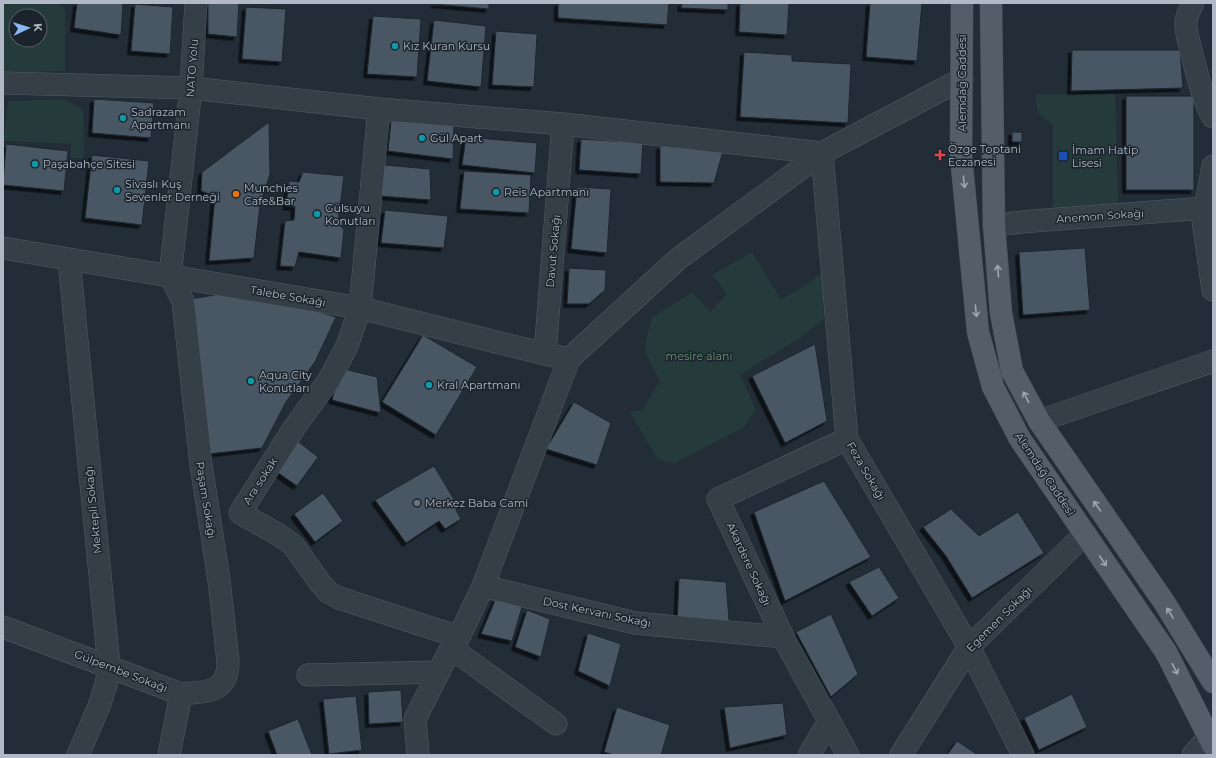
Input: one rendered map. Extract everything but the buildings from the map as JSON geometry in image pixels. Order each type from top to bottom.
[{"type":"main road","name":"Alemdağ Caddesi","points":[[962,3],[961,156],[978,332],[993,387],[1020,439],[1166,652],[1211,741]]},
{"type":"main road","points":[[990,3],[994,226],[1001,313],[1012,371],[1038,421],[1164,602],[1213,682]]},
{"type":"main road","points":[[962,79],[992,72]]},
{"type":"street","name":"NATO Yolu","points":[[170,276],[191,88],[196,3]]},
{"type":"street","points":[[1192,3],[1186,21],[1188,36],[1200,86],[1207,107],[1213,117]]},
{"type":"street","points":[[418,755],[415,719],[483,586],[570,359],[678,259],[822,153],[962,79]]},
{"type":"street","points":[[3,83],[191,88],[379,109],[563,124],[822,153]]},
{"type":"street","name":"Ara sokak","points":[[379,109],[360,308],[347,346],[329,380],[294,428],[240,513],[279,535],[293,545],[328,592],[339,598],[455,643],[556,724]]},
{"type":"street","name":"Davut Sokağı","points":[[545,354],[563,124]]},
{"type":"street","name":"Feza Sokağı","points":[[822,153],[847,439],[969,647],[1023,755]]},
{"type":"street","points":[[1213,166],[1203,220],[1213,290]]},
{"type":"street","name":"Anemon Sokağı","points":[[994,226],[1033,221],[1206,208]]},
{"type":"street","name":"Talebe Sokağı","points":[[3,248],[360,308],[570,359]]},
{"type":"street","name":"Mektepli Sokağı","points":[[68,260],[109,666],[106,685],[99,706],[78,755]]},
{"type":"street","name":"Paşam Sokağı","points":[[170,276],[183,301],[200,465],[219,580],[228,661],[228,673],[218,687],[210,690],[181,694]]},
{"type":"street","points":[[1038,421],[1213,361]]},
{"type":"street","name":"Akardere Sokağı","points":[[847,439],[718,499],[783,637],[848,755]]},
{"type":"street","points":[[209,519],[240,513]]},
{"type":"street","name":"Egemen Sokağı","points":[[901,755],[969,647],[1085,534]]},
{"type":"street","name":"Dost Kervanı Sokağı","points":[[483,586],[635,623],[783,637]]},
{"type":"street","name":"Gülpembe Sokağı","points":[[3,628],[109,666],[181,694],[169,755]]},
{"type":"street","points":[[308,675],[439,672]]},
{"type":"street","points":[[808,755],[829,721]]},
{"type":"street","points":[[1193,755],[1211,741]]},
{"type":"green space","points":[[3,3],[55,3],[65,7],[65,71],[3,73]]},
{"type":"green space","points":[[1036,94],[1115,94],[1119,222],[1053,225],[1053,125],[1041,116],[1037,110]]},
{"type":"green space","points":[[64,99],[83,110],[84,158],[71,158],[71,144],[4,141],[8,101]]},
{"type":"green space","name":"mesire alanı","points":[[752,252],[781,299],[800,289],[822,273],[824,319],[801,337],[740,375],[756,410],[744,427],[675,463],[658,460],[630,412],[642,410],[660,381],[645,352],[646,340],[652,318],[692,292],[710,312],[727,294],[712,275]]},
{"type":"place","name":"Kız Kuran Kursu","points":[[395,46]]},
{"type":"place","name":"Sadrazam Apartmanı","points":[[123,118]]},
{"type":"place","name":"Gül Apart","points":[[422,138]]},
{"type":"place","name":"Özge Toptani Eczanesi","points":[[940,155]]},
{"type":"place","name":"İmam Hatip Lisesi","points":[[1063,156]]},
{"type":"place","name":"Paşabahçe Sitesi","points":[[35,164]]},
{"type":"place","name":"Sivaslı Kuş Sevenler Derneği","points":[[117,190]]},
{"type":"place","name":"Reis Apartmanı","points":[[496,192]]},
{"type":"place","name":"Munchies Cafe&Bar","points":[[236,194]]},
{"type":"place","name":"Gülsuyu Konutları","points":[[317,214]]},
{"type":"place","name":"Aqua City Konutları","points":[[251,381]]},
{"type":"place","name":"Kral Apartmanı","points":[[429,385]]},
{"type":"place","name":"Merkez Baba Cami","points":[[417,503]]}]
